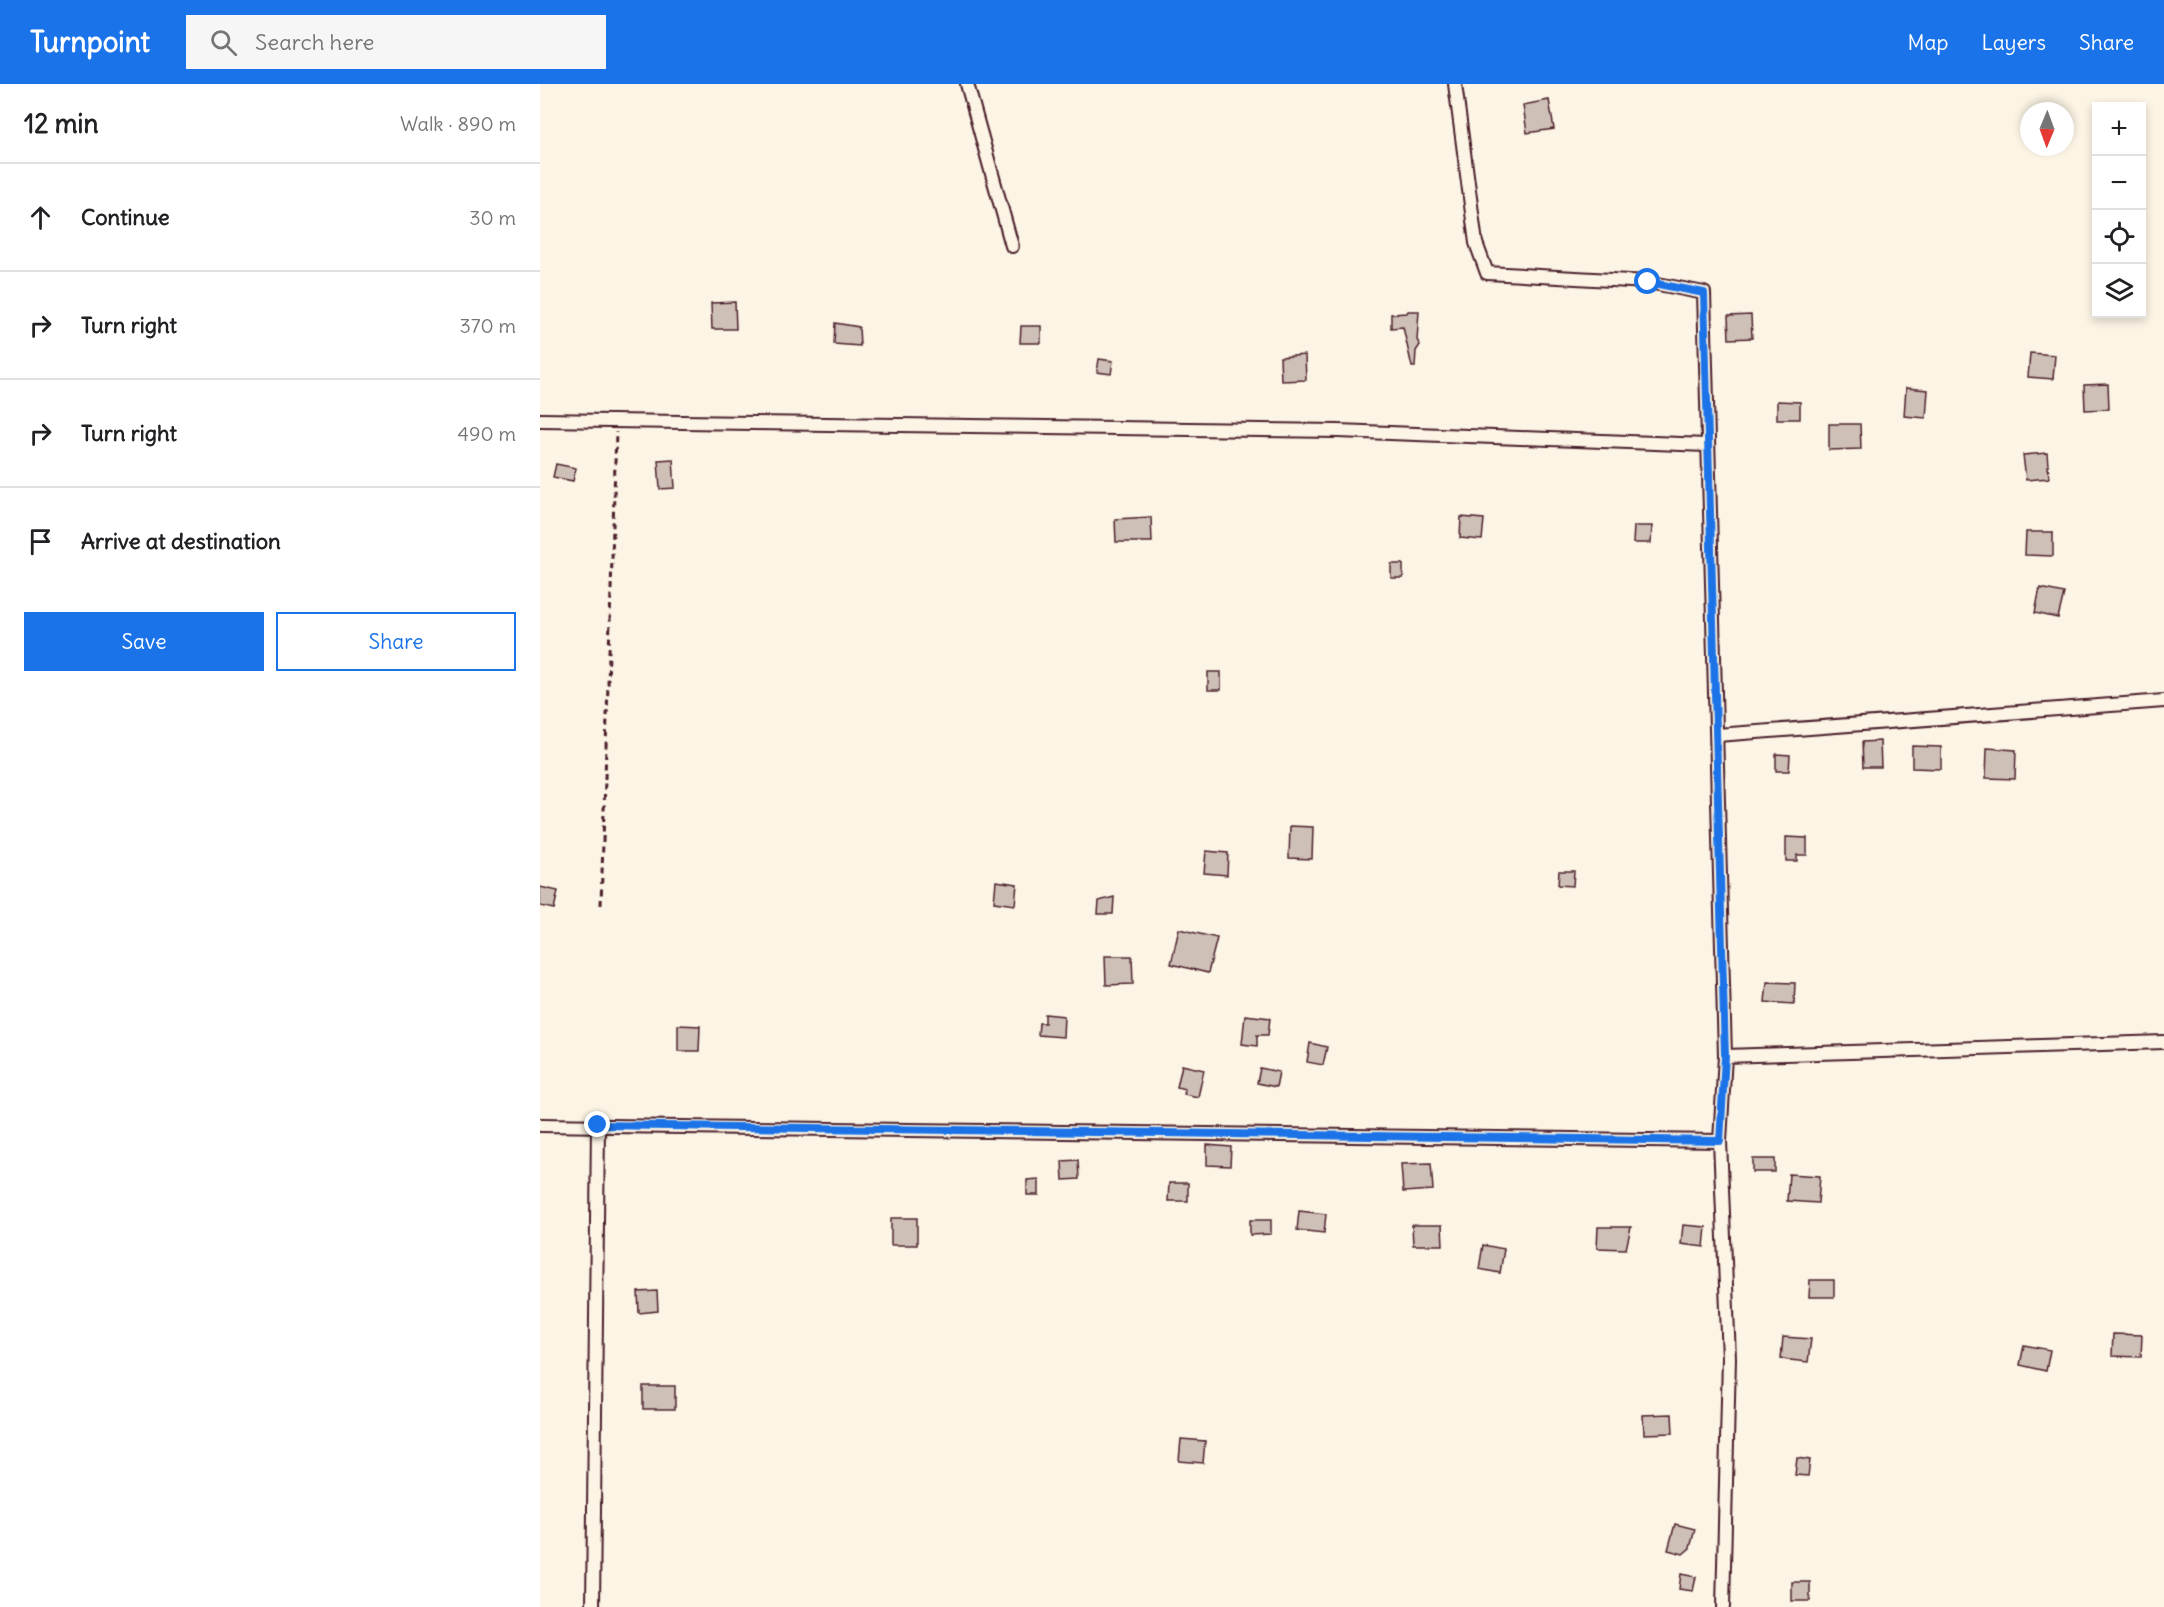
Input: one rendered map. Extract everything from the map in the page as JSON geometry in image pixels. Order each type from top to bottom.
[{"type":"street","points":[[967,84],[1012,246]]},
{"type":"street","points":[[1455,84],[1476,243],[1487,273],[1648,282],[1704,293],[1725,1056],[1720,1141],[1729,1358],[1723,1607]]},
{"type":"street","points":[[540,420],[1338,430],[1707,445]]},
{"type":"street","points":[[1717,735],[2164,700]]},
{"type":"street","points":[[1725,1056],[2164,1042]]},
{"type":"street","points":[[540,1125],[1720,1141]]},
{"type":"street","points":[[593,1607],[598,1125]]},
{"type":"path","points":[[601,905],[616,422]]},
{"type":"building","points":[[1549,100],[1554,129],[1527,133],[1523,105]]},
{"type":"building","points":[[735,302],[736,329],[712,329],[711,303]]},
{"type":"building","points":[[1419,311],[1417,340],[1420,345],[1416,351],[1415,367],[1412,367],[1403,327],[1391,328],[1391,314]]},
{"type":"building","points":[[1751,315],[1752,338],[1729,339],[1728,316]]},
{"type":"building","points":[[835,323],[859,327],[860,346],[834,344]]},
{"type":"building","points":[[1021,326],[1041,326],[1041,343],[1020,343]]},
{"type":"building","points":[[2030,353],[2055,355],[2053,379],[2028,377]]},
{"type":"building","points":[[1305,355],[1306,380],[1281,381],[1280,357]]},
{"type":"building","points":[[1099,359],[1113,361],[1111,374],[1097,372]]},
{"type":"building","points":[[2108,384],[2109,409],[2085,410],[2084,385]]},
{"type":"building","points":[[1906,388],[1928,390],[1926,418],[1904,416]]},
{"type":"building","points":[[1777,401],[1800,402],[1800,419],[1777,419]]},
{"type":"building","points":[[1829,424],[1860,424],[1861,449],[1829,450]]},
{"type":"building","points":[[2047,453],[2049,478],[2026,480],[2023,455]]},
{"type":"building","points":[[673,459],[675,488],[660,489],[658,460]]},
{"type":"building","points":[[556,464],[576,468],[573,481],[553,477]]},
{"type":"building","points":[[1151,517],[1152,542],[1116,542],[1115,519]]},
{"type":"building","points":[[1461,517],[1484,519],[1482,540],[1460,538]]},
{"type":"building","points":[[1634,526],[1652,526],[1651,543],[1633,543]]},
{"type":"building","points":[[2026,532],[2053,532],[2053,556],[2025,555]]},
{"type":"building","points":[[1391,564],[1403,564],[1403,578],[1391,578]]},
{"type":"building","points":[[2040,588],[2064,593],[2058,618],[2035,613]]},
{"type":"building","points":[[1208,672],[1221,672],[1221,690],[1208,690]]},
{"type":"building","points":[[1880,741],[1881,767],[1863,767],[1862,742]]},
{"type":"building","points":[[1912,746],[1941,747],[1941,769],[1912,768]]},
{"type":"building","points":[[1987,748],[2016,750],[2015,779],[1986,778]]},
{"type":"building","points":[[1776,754],[1790,755],[1789,771],[1776,771]]},
{"type":"building","points":[[1290,826],[1313,827],[1312,859],[1289,858]]},
{"type":"building","points":[[1786,837],[1807,838],[1807,855],[1797,855],[1797,861],[1786,861]]},
{"type":"building","points":[[1206,851],[1228,853],[1227,875],[1204,873]]},
{"type":"building","points":[[1559,871],[1574,871],[1573,886],[1558,885]]},
{"type":"building","points":[[996,881],[1017,884],[1015,905],[994,902]]},
{"type":"building","points":[[540,887],[558,891],[554,909],[540,906]]},
{"type":"building","points":[[1114,897],[1113,914],[1098,914],[1099,901]]},
{"type":"building","points":[[1179,929],[1217,938],[1208,973],[1171,964]]},
{"type":"building","points":[[1105,956],[1132,956],[1133,984],[1106,985]]},
{"type":"building","points":[[1767,982],[1795,983],[1794,1004],[1765,1002]]},
{"type":"building","points":[[1045,1014],[1064,1016],[1063,1037],[1038,1035],[1039,1023],[1045,1023]]},
{"type":"building","points":[[1245,1015],[1270,1018],[1268,1035],[1257,1035],[1257,1046],[1242,1044]]},
{"type":"building","points":[[678,1025],[700,1026],[699,1051],[678,1051]]},
{"type":"building","points":[[1310,1043],[1327,1047],[1323,1065],[1307,1062]]},
{"type":"building","points":[[1182,1065],[1204,1070],[1198,1097],[1184,1094],[1185,1089],[1177,1087]]},
{"type":"building","points":[[1260,1068],[1279,1072],[1276,1087],[1257,1083]]},
{"type":"building","points":[[1207,1145],[1231,1147],[1230,1166],[1207,1165]]},
{"type":"building","points":[[1753,1159],[1775,1159],[1775,1172],[1753,1172]]},
{"type":"building","points":[[1078,1160],[1079,1179],[1063,1180],[1062,1161]]},
{"type":"building","points":[[1431,1163],[1433,1190],[1403,1192],[1401,1164]]},
{"type":"building","points":[[1789,1174],[1820,1176],[1818,1203],[1787,1201]]},
{"type":"building","points":[[1039,1179],[1039,1195],[1027,1195],[1027,1180]]},
{"type":"building","points":[[1169,1183],[1188,1183],[1188,1201],[1168,1201]]},
{"type":"building","points":[[1299,1211],[1326,1214],[1324,1233],[1297,1230]]},
{"type":"building","points":[[891,1218],[917,1218],[917,1245],[891,1245]]},
{"type":"building","points":[[1250,1220],[1271,1220],[1271,1234],[1250,1235]]},
{"type":"building","points":[[1412,1225],[1442,1225],[1443,1245],[1413,1245]]},
{"type":"building","points":[[1683,1225],[1706,1227],[1704,1247],[1681,1244]]},
{"type":"building","points":[[1598,1227],[1631,1227],[1626,1249],[1597,1248]]},
{"type":"building","points":[[1483,1245],[1504,1249],[1500,1273],[1479,1269]]},
{"type":"building","points":[[1810,1280],[1834,1280],[1834,1297],[1809,1297]]},
{"type":"building","points":[[657,1291],[658,1311],[639,1313],[638,1292]]},
{"type":"building","points":[[2113,1334],[2142,1335],[2141,1357],[2112,1356]]},
{"type":"building","points":[[1783,1337],[1811,1339],[1808,1362],[1781,1359]]},
{"type":"building","points":[[2024,1345],[2050,1350],[2046,1371],[2020,1365]]},
{"type":"building","points":[[643,1386],[675,1386],[675,1409],[643,1409]]},
{"type":"building","points":[[1672,1414],[1673,1433],[1644,1434],[1643,1415]]},
{"type":"building","points":[[1181,1439],[1205,1441],[1203,1463],[1179,1461]]},
{"type":"building","points":[[1797,1458],[1810,1460],[1808,1476],[1795,1475]]},
{"type":"building","points":[[1675,1524],[1695,1529],[1690,1548],[1683,1554],[1668,1550]]},
{"type":"building","points":[[1681,1574],[1696,1577],[1693,1591],[1679,1589]]},
{"type":"building","points":[[1792,1582],[1810,1582],[1810,1601],[1792,1601]]},
{"type":"route","points":[[598,1125],[1592,1137],[1720,1141],[1725,1056],[1704,293],[1648,282]]}]
